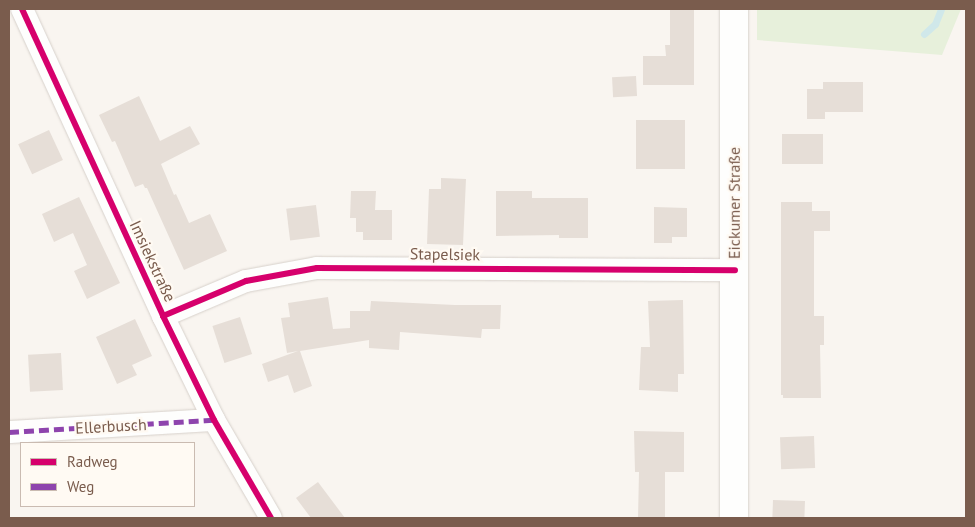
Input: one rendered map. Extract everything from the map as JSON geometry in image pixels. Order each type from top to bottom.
[{"type":"main road","name":"Eickumer Straße","points":[[734,9],[734,518]]},
{"type":"street","name":"Imsiekstraße","points":[[22,9],[163,316],[214,420],[271,518]]},
{"type":"street","name":"Stapelsiek","points":[[163,316],[246,281],[317,268],[735,270]]},
{"type":"street","name":"Ellerbusch","points":[[9,432],[214,420]]},
{"type":"green space","points":[[757,9],[961,9],[942,55],[757,40]]},
{"type":"building","points":[[670,9],[694,9],[694,85],[643,85],[643,56],[666,56],[665,45],[670,45]]},
{"type":"building","points":[[636,76],[637,96],[613,97],[612,77]]},
{"type":"building","points":[[823,82],[863,82],[863,112],[825,112],[825,119],[807,119],[807,89],[823,89]]},
{"type":"building","points":[[139,96],[160,141],[190,126],[200,144],[161,164],[174,195],[176,194],[189,223],[210,214],[227,251],[184,270],[147,188],[143,184],[135,187],[115,141],[112,142],[99,115]]},
{"type":"building","points":[[636,120],[685,120],[685,169],[636,169]]},
{"type":"building","points":[[49,130],[63,160],[32,174],[18,144]]},
{"type":"building","points":[[782,134],[823,134],[823,164],[782,164]]},
{"type":"building","points":[[441,178],[466,179],[463,245],[427,244],[429,189],[441,189]]},
{"type":"building","points":[[351,191],[376,191],[375,210],[392,210],[392,240],[363,240],[363,232],[356,232],[356,218],[350,218]]},
{"type":"building","points":[[496,191],[532,191],[532,198],[588,198],[588,238],[559,238],[559,235],[496,236]]},
{"type":"building","points":[[79,197],[120,283],[87,299],[74,271],[87,265],[73,233],[54,242],[42,214]]},
{"type":"building","points":[[781,202],[812,202],[812,211],[830,211],[830,231],[814,231],[814,316],[824,316],[824,345],[820,345],[821,398],[783,398],[783,395],[781,395]]},
{"type":"building","points":[[316,205],[320,237],[290,240],[286,209]]},
{"type":"building","points":[[654,207],[687,208],[687,237],[672,237],[672,243],[654,243]]},
{"type":"building","points":[[328,297],[333,329],[350,328],[350,311],[370,311],[371,301],[501,305],[500,329],[482,329],[481,338],[400,332],[399,350],[369,348],[369,340],[300,351],[312,386],[294,393],[288,375],[268,382],[262,364],[298,351],[287,353],[281,318],[290,317],[288,303]]},
{"type":"building","points":[[683,300],[684,374],[678,374],[678,392],[639,390],[641,347],[650,347],[648,301]]},
{"type":"building","points":[[240,317],[252,354],[224,363],[212,326]]},
{"type":"building","points":[[135,319],[152,356],[132,365],[137,375],[117,384],[96,337]]},
{"type":"building","points":[[61,353],[63,390],[30,392],[28,355]]},
{"type":"building","points":[[634,431],[684,432],[684,472],[665,472],[665,518],[638,518],[639,472],[635,472]]},
{"type":"building","points":[[814,436],[815,468],[781,469],[780,437]]},
{"type":"building","points":[[318,482],[345,518],[311,518],[296,498]]},
{"type":"building","points":[[773,500],[805,501],[804,518],[772,518]]},
{"type":"waterway","points":[[924,34],[935,24],[941,9]]},
{"type":"marked path","points":[[9,432],[214,420]]},
{"type":"cycle path","points":[[22,9],[163,316],[214,420],[271,518]]},
{"type":"cycle path","points":[[163,316],[246,281],[317,268],[735,270]]}]
